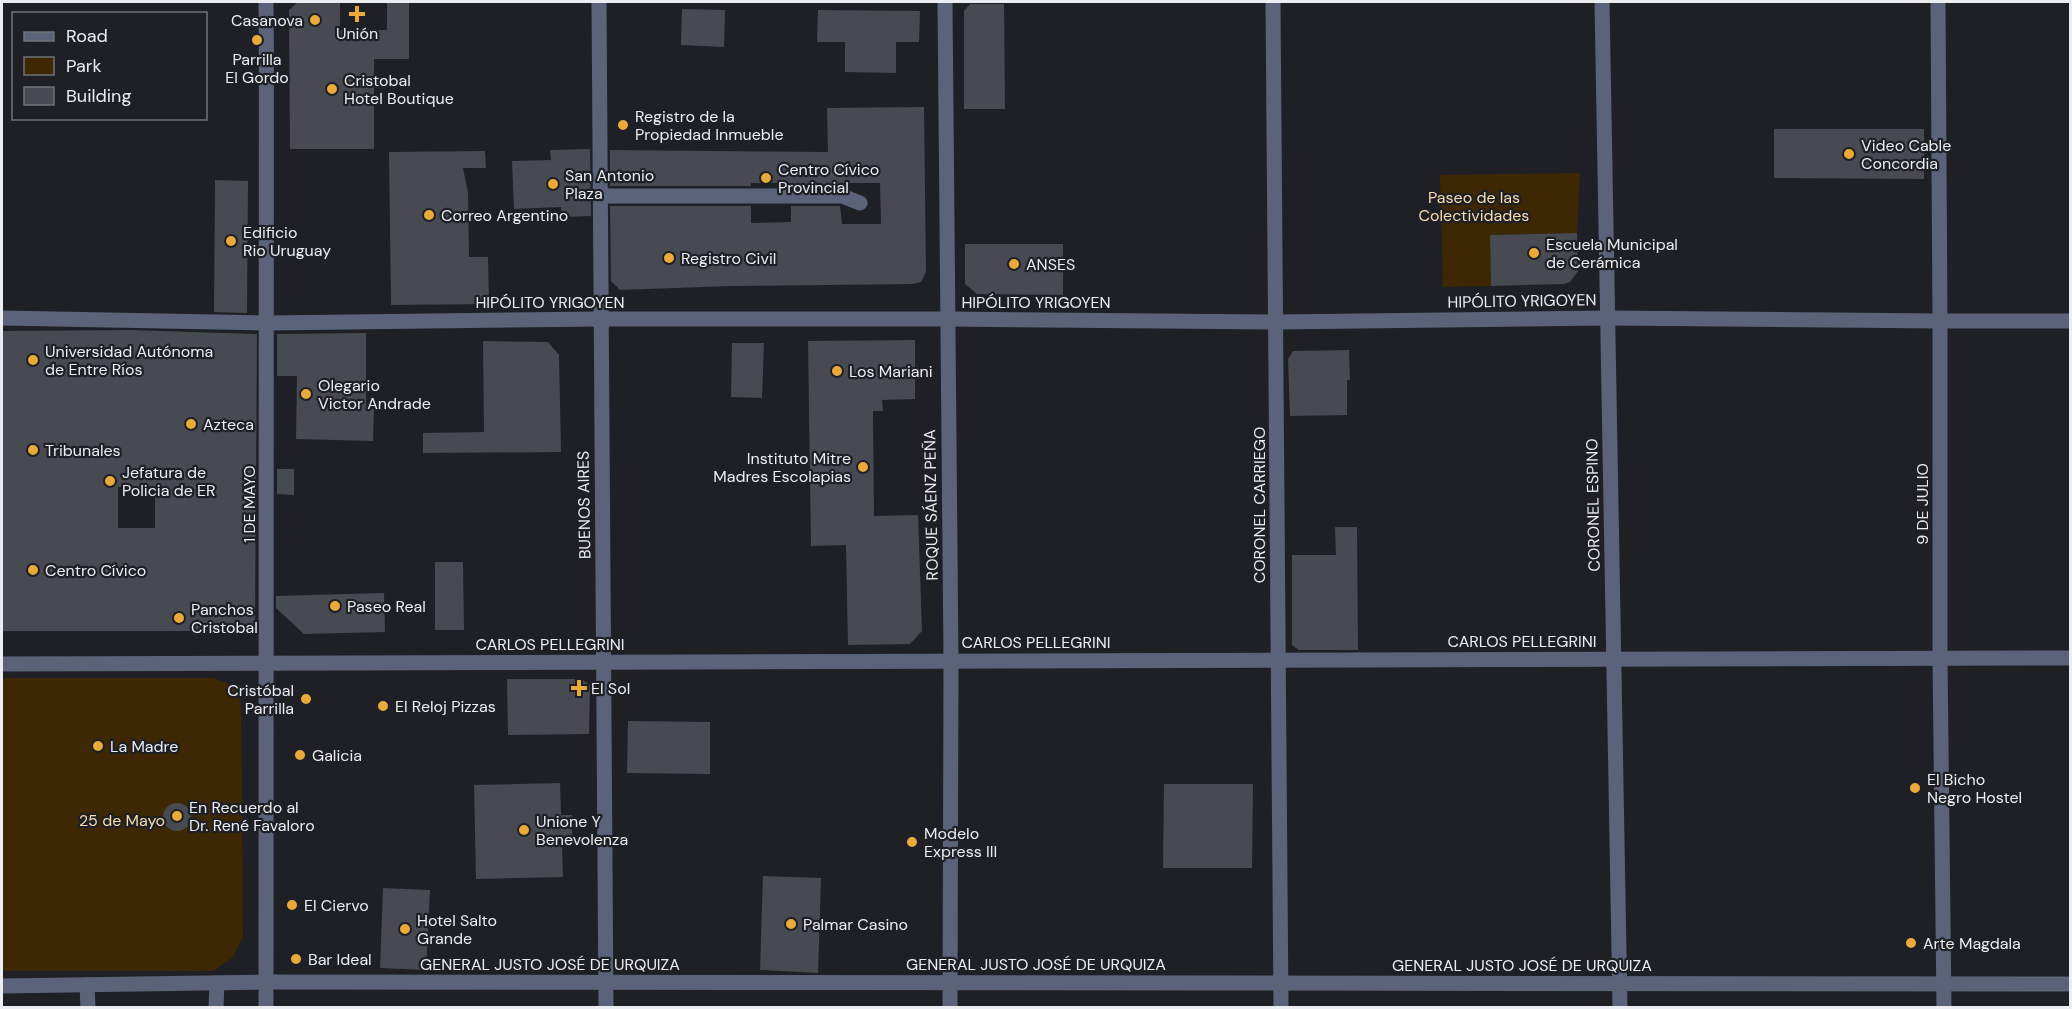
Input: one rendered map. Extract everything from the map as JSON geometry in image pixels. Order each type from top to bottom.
[{"type":"street","name":"1 DE MAYO","points":[[266,2],[268,323],[266,1008]]},
{"type":"street","name":"BUENOS AIRES","points":[[599,2],[606,1008]]},
{"type":"street","name":"ROQUE SÁENZ PEÑA","points":[[945,2],[951,661],[950,1008]]},
{"type":"street","name":"CORONEL CARRIEGO","points":[[1273,2],[1281,1008]]},
{"type":"street","name":"CORONEL ESPINO","points":[[1602,2],[1620,1008]]},
{"type":"street","name":"9 DE JULIO","points":[[1938,2],[1940,659],[1944,1008]]},
{"type":"street","points":[[601,196],[842,196],[860,202]]},
{"type":"street","name":"HIPÓLITO YRIGOYEN","points":[[2,318],[268,323],[600,319],[1276,322],[1608,318],[2070,321]]},
{"type":"street","name":"CARLOS PELLEGRINI","points":[[2,664],[2070,658]]},
{"type":"street","name":"GENERAL JUSTO JOSÉ DE URQUIZA","points":[[2,986],[266,982],[2070,984]]},
{"type":"street","points":[[216,1008],[217,983]]},
{"type":"street","points":[[87,985],[88,1008]]},
{"type":"green space","name":"Paseo de las Colectividades","points":[[1580,173],[1577,233],[1490,235],[1491,286],[1443,287],[1440,175]]},
{"type":"green space","name":"25 de Mayo","points":[[2,678],[213,678],[232,685],[241,703],[243,937],[232,958],[213,971],[2,971]]},
{"type":"building","points":[[298,2],[340,2],[340,30],[387,30],[387,3],[409,3],[409,59],[374,59],[374,149],[290,149],[289,10]]},
{"type":"building","points":[[970,4],[1004,4],[1005,109],[964,109],[964,11]]},
{"type":"building","points":[[682,9],[725,10],[724,47],[681,45]]},
{"type":"building","points":[[818,10],[920,11],[919,42],[896,42],[896,73],[845,72],[845,42],[817,42]]},
{"type":"building","points":[[924,107],[926,272],[921,282],[620,290],[611,281],[610,206],[751,206],[751,223],[791,222],[791,206],[840,206],[842,224],[881,224],[880,183],[841,183],[841,186],[751,183],[751,186],[610,186],[610,150],[828,152],[827,108]]},
{"type":"building","name":"Video Cable Concordia","points":[[1774,129],[1924,129],[1924,179],[1774,178]]},
{"type":"building","name":"San Antonio Plaza","points":[[590,149],[591,216],[562,217],[561,207],[514,209],[512,161],[551,160],[550,150]]},
{"type":"building","name":"Correo Argentino","points":[[485,151],[486,168],[463,168],[468,193],[469,257],[488,257],[489,304],[391,305],[389,152]]},
{"type":"building","name":"Edificio Rio Uruguay","points":[[215,180],[248,181],[247,313],[214,312]]},
{"type":"building","name":"Escuela Municipal de Cerámica","points":[[1577,233],[1578,271],[1570,282],[1491,286],[1490,235]]},
{"type":"building","name":"ANSES","points":[[965,244],[1063,244],[1063,295],[977,294],[965,284]]},
{"type":"building","points":[[130,330],[257,334],[255,624],[246,631],[2,631],[2,331]],"holes":[[[118,487],[155,487],[155,528],[118,528]]]},
{"type":"building","points":[[366,333],[366,409],[374,409],[373,441],[296,439],[297,376],[277,376],[277,334]]},
{"type":"building","name":"Instituto Mitre Madres Escolapias","points":[[915,340],[915,399],[882,400],[883,411],[873,411],[874,516],[918,515],[922,631],[910,644],[848,645],[846,545],[811,546],[808,341]]},
{"type":"building","points":[[483,341],[548,342],[559,355],[561,452],[423,453],[423,433],[484,432]]},
{"type":"building","points":[[732,343],[764,343],[762,398],[731,397]]},
{"type":"building","points":[[1349,350],[1350,380],[1347,380],[1347,415],[1290,416],[1288,359],[1293,351]]},
{"type":"building","points":[[277,469],[294,469],[294,495],[277,494]]},
{"type":"building","points":[[1335,527],[1357,527],[1358,650],[1299,650],[1292,645],[1292,555],[1336,555]]},
{"type":"building","points":[[435,562],[463,562],[464,630],[435,630]]},
{"type":"building","name":"Paseo Real","points":[[384,593],[385,632],[304,634],[276,608],[276,596]]},
{"type":"building","points":[[507,679],[581,679],[590,685],[589,734],[508,735]]},
{"type":"building","points":[[628,721],[710,722],[710,774],[627,773]]},
{"type":"building","name":"Unione Y Benevolenza","points":[[560,783],[561,815],[572,815],[572,845],[562,845],[563,877],[476,879],[474,785]]},
{"type":"building","points":[[1164,784],[1253,784],[1252,868],[1163,868]]},
{"type":"building","name":"En Recuerdo al Dr. René Favaloro","points":[[177,803],[187,807],[191,817],[187,827],[177,831],[167,827],[163,817],[167,807]]},
{"type":"building","name":"Palmar Casino","points":[[763,876],[821,878],[818,973],[760,970]]},
{"type":"building","name":"Hotel Salto Grande","points":[[383,888],[430,890],[426,970],[380,968]]},
{"type":"place","name":"Unión","points":[[357,14]]},
{"type":"place","name":"Casanova","points":[[315,20]]},
{"type":"place","name":"Parrilla El Gordo","points":[[257,40]]},
{"type":"place","name":"Cristobal Hotel Boutique","points":[[332,89]]},
{"type":"place","name":"Registro de la Propiedad Inmueble","points":[[623,125]]},
{"type":"place","name":"Video Cable Concordia","points":[[1849,154]]},
{"type":"place","name":"Centro Cívico Provincial","points":[[766,178]]},
{"type":"place","name":"San Antonio Plaza","points":[[553,184]]},
{"type":"place","name":"Correo Argentino","points":[[429,215]]},
{"type":"place","name":"Edificio Rio Uruguay","points":[[231,241]]},
{"type":"place","name":"Escuela Municipal de Cerámica","points":[[1534,253]]},
{"type":"place","name":"Registro Civil","points":[[669,258]]},
{"type":"place","name":"ANSES","points":[[1014,264]]},
{"type":"place","name":"Universidad Autónoma de Entre Ríos","points":[[33,360]]},
{"type":"place","name":"Los Mariani","points":[[837,371]]},
{"type":"place","name":"Olegario Victor Andrade","points":[[306,394]]},
{"type":"place","name":"Azteca","points":[[191,424]]},
{"type":"place","name":"Tribunales","points":[[33,450]]},
{"type":"place","name":"Instituto Mitre Madres Escolapias","points":[[863,467]]},
{"type":"place","name":"Jefatura de Policia de ER","points":[[110,481]]},
{"type":"place","name":"Centro Cívico","points":[[33,570]]},
{"type":"place","name":"Paseo Real","points":[[335,606]]},
{"type":"place","name":"Panchos Cristobal","points":[[179,618]]},
{"type":"place","name":"El Sol","points":[[579,688]]},
{"type":"place","name":"Cristóbal Parrilla","points":[[306,699]]},
{"type":"place","name":"El Reloj Pizzas","points":[[383,706]]},
{"type":"place","name":"La Madre","points":[[98,746]]},
{"type":"place","name":"Galicia","points":[[300,755]]},
{"type":"place","name":"El Bicho Negro Hostel","points":[[1915,788]]},
{"type":"place","name":"En Recuerdo al Dr. René Favaloro","points":[[177,816]]},
{"type":"place","name":"Unione Y Benevolenza","points":[[524,830]]},
{"type":"place","name":"Modelo Express III","points":[[912,842]]},
{"type":"place","name":"El Ciervo","points":[[292,905]]},
{"type":"place","name":"Palmar Casino","points":[[791,924]]},
{"type":"place","name":"Hotel Salto Grande","points":[[405,929]]},
{"type":"place","name":"Arte Magdala","points":[[1911,943]]},
{"type":"place","name":"Bar Ideal","points":[[296,959]]}]
